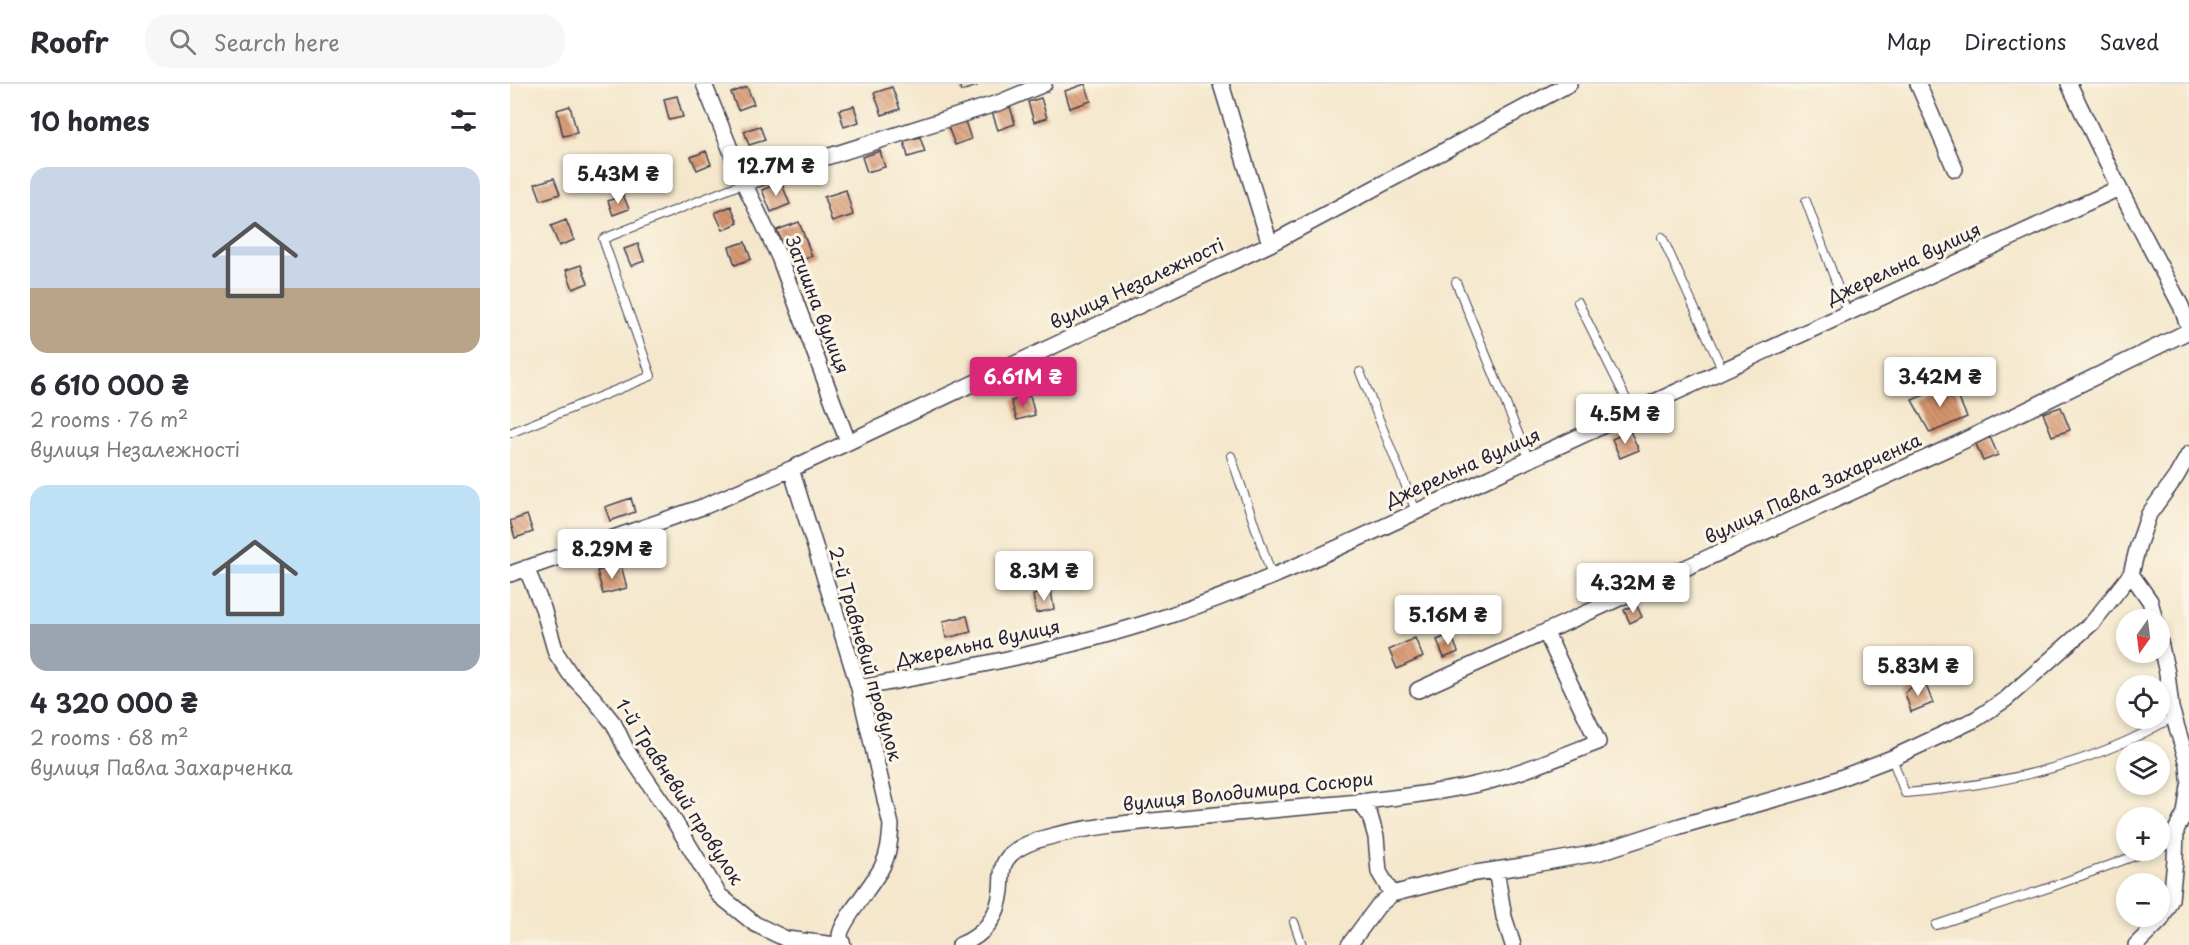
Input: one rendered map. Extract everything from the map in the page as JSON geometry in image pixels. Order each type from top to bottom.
[{"type":"street","name":"Затишна вулиця","points":[[704,84],[744,183],[779,257],[848,442]]},
{"type":"street","points":[[744,183],[1001,102],[1044,84]]},
{"type":"street","points":[[1221,84],[1270,244]]},
{"type":"street","name":"вулиця Незалежності","points":[[510,574],[705,506],[791,469],[1270,244],[1569,84]]},
{"type":"street","points":[[1918,84],[1955,169]]},
{"type":"street","points":[[2069,84],[2119,188],[2181,306],[2189,330]]},
{"type":"street","name":"Джерельна вулиця","points":[[859,688],[958,670],[1067,646],[1233,594],[1633,413],[2119,188]]},
{"type":"street","name":"вулиця Павла Захарченка","points":[[1418,690],[1957,444],[2189,330]]},
{"type":"street","points":[[1349,945],[1378,906],[1392,894],[1469,874],[1597,853],[1680,826],[1817,787],[1892,758],[1976,719],[2007,699],[2093,622],[2132,574],[2138,546],[2149,514],[2176,477],[2189,454]]},
{"type":"street","name":"2-й Травневий провулок","points":[[791,469],[859,688],[891,825],[890,846],[874,882],[844,922],[840,935],[843,945]]},
{"type":"street","name":"1-й Травневий провулок","points":[[526,568],[543,608],[556,653],[570,674],[614,724],[627,751],[670,814],[719,895],[755,924],[786,939],[836,945]]},
{"type":"street","points":[[2132,574],[2150,601],[2152,609]]},
{"type":"street","name":"вулиця Володимира Сосюри","points":[[960,945],[970,941],[984,930],[995,916],[1005,863],[1021,846],[1040,839],[1101,826],[1359,801],[1465,787],[1506,777],[1598,742],[1546,633]]},
{"type":"street","points":[[2165,663],[2173,717],[2188,764],[2189,779]]},
{"type":"street","points":[[2136,945],[2162,920],[2171,899],[2176,830],[2185,813],[2189,786]]},
{"type":"street","points":[[1359,801],[1370,816],[1376,837],[1379,872],[1392,894]]},
{"type":"street","points":[[1496,870],[1504,917],[1513,945]]},
{"type":"lane","points":[[510,433],[651,376],[603,239],[744,183]]},
{"type":"lane","points":[[1806,201],[1847,312]]},
{"type":"lane","points":[[1662,237],[1723,371]]},
{"type":"lane","points":[[1456,282],[1529,460]]},
{"type":"lane","points":[[1578,302],[1633,413]]},
{"type":"lane","points":[[1360,372],[1416,511]]},
{"type":"lane","points":[[1231,456],[1272,576]]},
{"type":"lane","points":[[1892,758],[1905,793],[1963,788],[2049,770],[2091,757],[2173,717]]},
{"type":"lane","points":[[2170,844],[2176,842]]},
{"type":"lane","points":[[1936,925],[2121,861]]},
{"type":"lane","points":[[1294,922],[1302,945]]},
{"type":"building","points":[[959,84],[977,84],[977,86],[961,91]]},
{"type":"building","points":[[1085,84],[1091,101],[1070,108],[1065,91]]},
{"type":"building","points":[[747,87],[754,104],[738,110],[731,93]]},
{"type":"building","points":[[892,87],[900,109],[882,115],[874,93]]},
{"type":"building","points":[[677,96],[683,117],[669,120],[664,99]]},
{"type":"building","points":[[1041,98],[1047,118],[1034,122],[1028,102]]},
{"type":"building","points":[[570,106],[577,133],[563,136],[557,110]]},
{"type":"building","points":[[854,106],[859,122],[844,127],[839,110]]},
{"type":"building","points":[[1010,106],[1015,124],[998,130],[992,112]]},
{"type":"building","points":[[965,121],[971,139],[955,145],[948,127]]},
{"type":"building","points":[[760,126],[765,140],[749,145],[744,131]]},
{"type":"building","points":[[920,137],[925,152],[908,157],[904,141]]},
{"type":"building","points":[[706,151],[711,164],[697,170],[691,157]]},
{"type":"building","points":[[880,151],[885,167],[867,172],[862,157]]},
{"type":"building","points":[[554,178],[560,194],[541,200],[535,184]]},
{"type":"building","points":[[781,182],[790,204],[771,212],[762,190]]},
{"type":"building","points":[[846,190],[853,215],[832,222],[824,197]]},
{"type":"building","points":[[623,195],[629,209],[613,215],[608,201]]},
{"type":"building","points":[[731,206],[738,223],[723,230],[715,213]]},
{"type":"building","points":[[566,220],[574,240],[559,246],[551,226]]},
{"type":"building","points":[[799,222],[812,256],[790,265],[777,230]]},
{"type":"building","points":[[745,242],[751,259],[735,265],[729,247]]},
{"type":"building","points":[[638,244],[644,261],[631,266],[624,249]]},
{"type":"building","points":[[581,265],[588,283],[573,289],[566,270]]},
{"type":"building","points":[[1952,383],[1967,417],[1930,433],[1912,400]]},
{"type":"building","points":[[1030,396],[1035,415],[1017,420],[1011,401]]},
{"type":"building","points":[[2061,407],[2070,430],[2052,436],[2043,413]]},
{"type":"building","points":[[1630,431],[1639,450],[1620,458],[1612,439]]},
{"type":"building","points":[[1990,437],[1998,455],[1983,461],[1976,444]]},
{"type":"building","points":[[631,498],[635,512],[610,521],[605,507]]},
{"type":"building","points":[[527,515],[533,532],[515,538],[510,521]]},
{"type":"building","points":[[621,565],[627,588],[603,594],[597,571]]},
{"type":"building","points":[[1051,591],[1054,609],[1036,613],[1033,595]]},
{"type":"building","points":[[1482,603],[1491,624],[1473,631],[1464,611]]},
{"type":"building","points":[[1636,604],[1642,617],[1630,623],[1624,610]]},
{"type":"building","points":[[967,616],[971,632],[946,638],[943,621]]},
{"type":"building","points":[[1451,634],[1458,652],[1444,658],[1437,640]]},
{"type":"building","points":[[1415,638],[1423,657],[1397,669],[1389,650]]},
{"type":"building","points":[[1925,683],[1933,703],[1911,712],[1905,693],[1915,684]]}]
